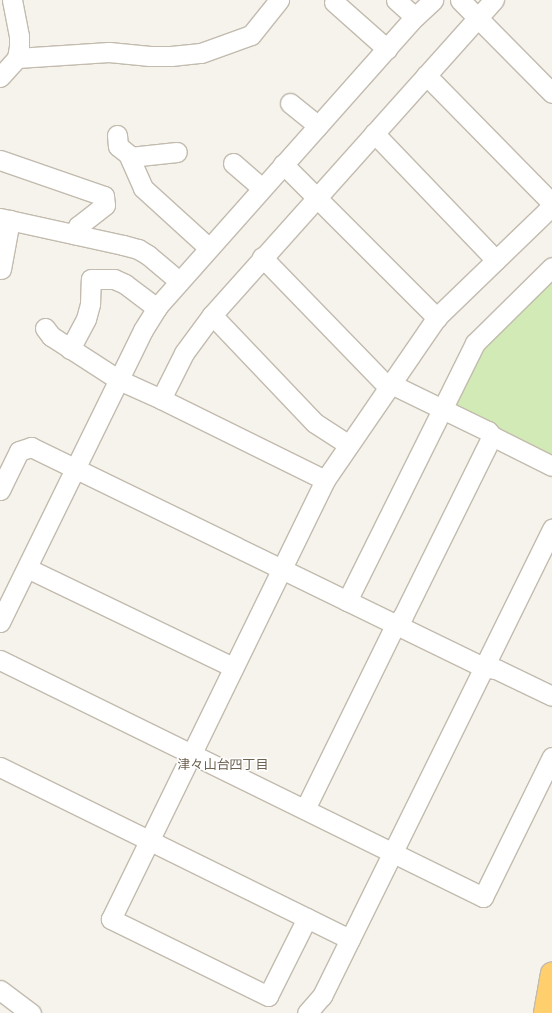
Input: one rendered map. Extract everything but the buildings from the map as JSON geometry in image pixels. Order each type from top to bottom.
[{"type":"highway","points":[[545,1013],[552,974]]},
{"type":"street","points":[[0,77],[17,58],[19,36],[12,0]]},
{"type":"street","points":[[396,0],[415,17]]},
{"type":"street","points":[[0,622],[143,330],[157,308],[179,281],[283,164],[415,17],[433,0]]},
{"type":"street","points":[[460,0],[479,17],[552,93]]},
{"type":"street","points":[[161,399],[184,353],[212,315],[262,257],[494,0]]},
{"type":"street","points":[[334,2],[387,49]]},
{"type":"street","points":[[17,58],[110,52],[150,56],[171,56],[201,53],[251,35],[273,3]]},
{"type":"street","points":[[307,918],[268,996],[110,919],[325,480],[437,318],[552,204],[426,75]]},
{"type":"street","points":[[290,103],[318,126]]},
{"type":"street","points":[[374,133],[496,260]]},
{"type":"street","points":[[117,136],[118,146],[130,157],[143,188],[209,248]]},
{"type":"street","points":[[130,157],[177,152]]},
{"type":"street","points":[[0,160],[104,196],[105,205],[78,226],[75,234]]},
{"type":"street","points":[[233,163],[262,188]]},
{"type":"street","points":[[283,164],[317,196],[437,318]]},
{"type":"street","points":[[1,269],[5,219],[75,234],[138,250],[148,255],[179,281]]},
{"type":"street","points":[[262,257],[390,386],[442,408],[488,431],[492,436],[552,466]]},
{"type":"street","points":[[347,601],[475,343],[552,267]]},
{"type":"street","points":[[70,349],[86,319],[90,304],[91,280],[114,280],[126,284],[157,308]]},
{"type":"street","points":[[212,315],[315,422],[349,446]]},
{"type":"street","points":[[44,328],[51,336],[119,380],[161,399],[325,480]]},
{"type":"street","points":[[305,809],[395,625],[403,616],[492,436]]},
{"type":"street","points":[[0,490],[19,451],[31,447],[395,625],[483,667],[496,669],[552,696]]},
{"type":"street","points":[[307,1013],[322,996],[552,529]]},
{"type":"street","points":[[27,568],[234,667]]},
{"type":"street","points":[[0,660],[483,897],[552,757]]},
{"type":"street","points":[[0,767],[350,939]]},
{"type":"street","points":[[0,990],[31,1013]]},
{"type":"green space","points":[[552,278],[552,458],[452,408],[481,347]]},
{"type":"district","name":"津々山台四丁目","points":[[223,765]]}]
